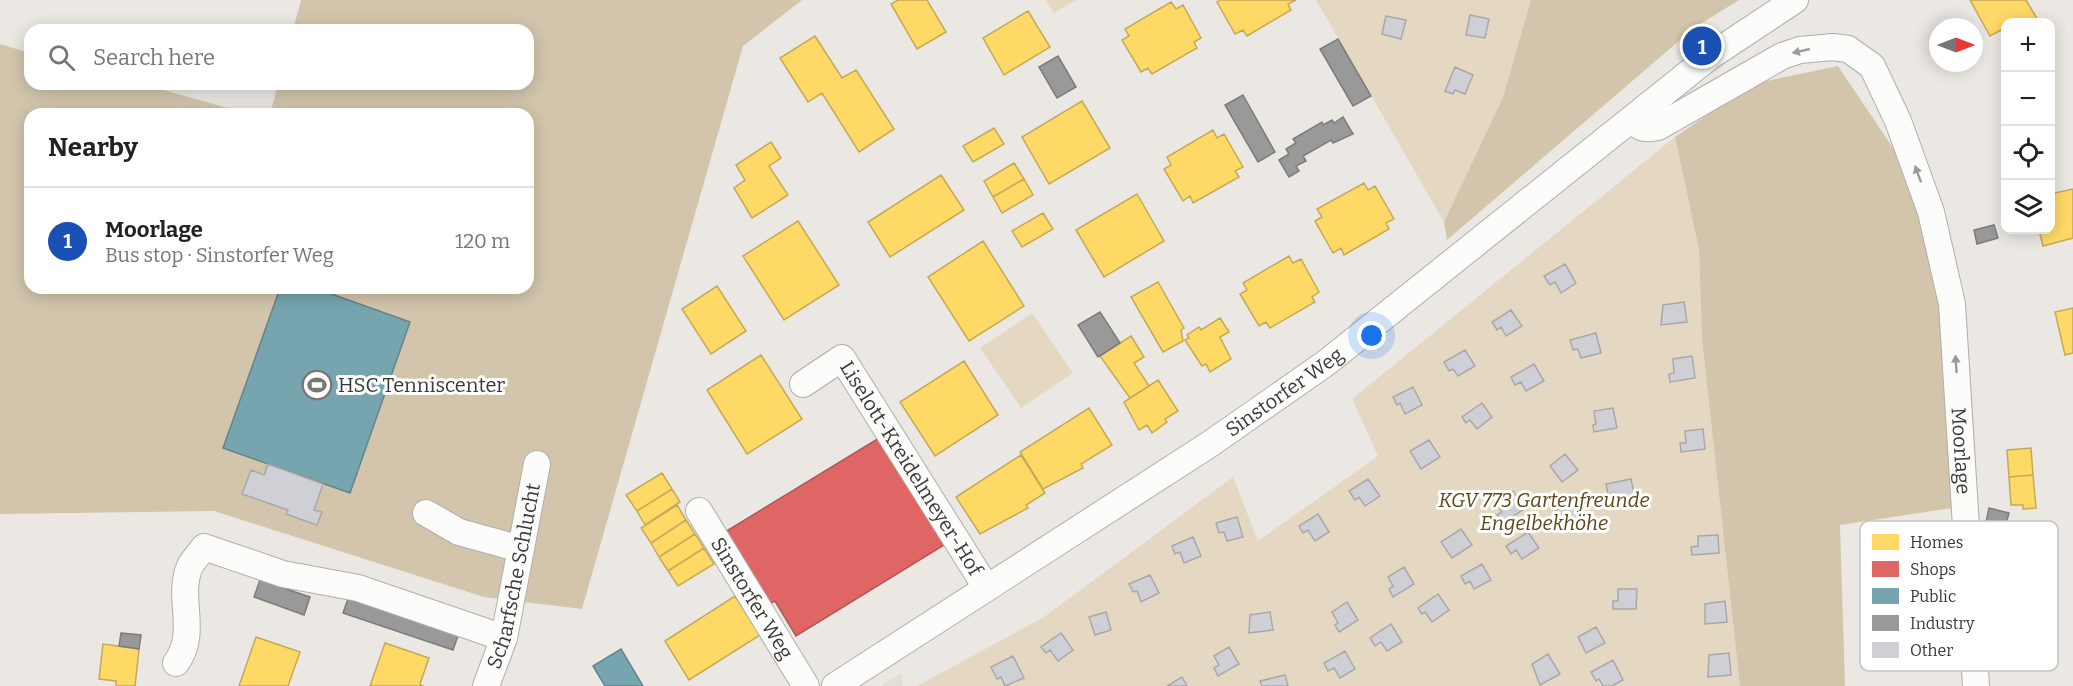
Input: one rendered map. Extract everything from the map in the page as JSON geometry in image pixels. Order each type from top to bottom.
[{"type":"street","name":"Sinstorfer Weg","points":[[835,686],[1210,444],[1326,363],[1709,57],[1795,0]]},
{"type":"street","name":"Moorlage","points":[[1631,120],[1639,127],[1648,129],[1658,127],[1782,56],[1800,50],[1848,49],[1872,66],[1898,121],[1931,212],[1952,304],[1966,521]]},
{"type":"street","name":"Liselott-Kreidelmeyer-Hof","points":[[803,384],[842,358],[986,587]]},
{"type":"street","name":"Scharfsche Schlucht","points":[[486,686],[504,638],[537,464]]},
{"type":"street","name":"Sinstorfer Weg","points":[[699,511],[806,686]]},
{"type":"street","points":[[426,513],[459,532],[521,549]]},
{"type":"street","points":[[176,663],[185,651],[187,639],[187,581],[190,566],[204,547],[283,574],[358,588],[504,638]]},
{"type":"street","name":"Moorlage","points":[[1975,671],[1976,686]]},
{"type":"shaded area","points":[[301,0],[802,0],[743,46],[582,609],[484,597],[214,511],[0,514],[0,44],[24,51],[24,90],[163,90],[228,108],[24,108],[24,294],[534,294],[534,108],[272,108],[276,90],[534,90],[534,24],[295,24]]},
{"type":"shaded area","points":[[1531,0],[1739,0],[1694,28],[1447,240],[1444,222],[1503,97]]},
{"type":"shaded area","points":[[1838,66],[1895,151],[1939,269],[1965,506],[1840,525],[1845,686],[1740,686],[1702,340],[1699,250],[1675,137],[1752,84]]},
{"type":"shaded area","points":[[902,673],[903,686],[880,686]]},
{"type":"green space","points":[[1046,0],[1076,0],[1054,13]]},
{"type":"green space","points":[[1316,0],[1531,0],[1503,97],[1444,222]]},
{"type":"green space","name":"KGV 773 Gartenfreunde Engelbekhöhe","points":[[1675,137],[1699,250],[1702,340],[1740,686],[917,686],[1044,617],[1233,477],[1258,541],[1378,456],[1352,399]]},
{"type":"green space","points":[[1032,313],[1073,373],[1021,408],[980,348]]},
{"type":"building: Homes","points":[[898,0],[927,0],[946,32],[917,49],[891,4]]},
{"type":"building: Homes","points":[[1220,0],[1296,0],[1288,4],[1291,10],[1247,36],[1243,30],[1235,34],[1217,2]]},
{"type":"building: Homes","points":[[1970,0],[2026,0],[2037,18],[2001,18],[2001,30],[1990,36],[1983,23],[1983,18],[1980,18]]},
{"type":"building: Homes","points":[[1171,2],[1176,9],[1183,5],[1201,38],[1194,42],[1197,48],[1152,74],[1148,68],[1141,72],[1122,40],[1129,36],[1125,29]]},
{"type":"building: Homes","points":[[1028,11],[1050,47],[1004,75],[983,38]]},
{"type":"building: Homes","points":[[815,36],[842,78],[856,70],[894,129],[859,152],[822,93],[808,102],[780,58]]},
{"type":"building: Homes","points":[[1082,101],[1110,148],[1049,184],[1022,137]]},
{"type":"building: Homes","points":[[994,128],[1004,144],[973,162],[963,146]]},
{"type":"building: Homes","points":[[1213,130],[1217,138],[1224,134],[1243,167],[1235,171],[1239,177],[1193,203],[1190,196],[1183,201],[1164,169],[1171,165],[1167,157]]},
{"type":"building: Homes","points":[[771,142],[781,158],[769,166],[788,195],[752,218],[734,188],[745,180],[736,165]]},
{"type":"building: Homes","points":[[1014,163],[1024,179],[993,197],[984,181]]},
{"type":"building: Homes","points":[[941,175],[964,210],[890,257],[868,222]]},
{"type":"building: Homes","points":[[1024,179],[1033,195],[1002,213],[993,197]]},
{"type":"building: Homes","points":[[1364,183],[1368,190],[1375,186],[1394,219],[1386,223],[1389,229],[1344,255],[1341,248],[1333,253],[1315,221],[1322,217],[1317,209]]},
{"type":"building: Homes","points":[[2073,189],[2073,238],[2043,246],[2040,234],[2055,234],[2055,193]]},
{"type":"building: Homes","points":[[1137,194],[1164,241],[1104,277],[1076,230]]},
{"type":"building: Homes","points":[[1043,213],[1053,229],[1022,247],[1012,231]]},
{"type":"building: Homes","points":[[798,221],[839,285],[784,320],[743,256]]},
{"type":"building: Homes","points":[[983,241],[1024,306],[969,341],[928,277]]},
{"type":"building: Homes","points":[[1289,256],[1293,263],[1301,259],[1319,292],[1312,297],[1315,302],[1270,328],[1266,322],[1259,326],[1240,294],[1247,290],[1243,283]]},
{"type":"building: Homes","points":[[1158,282],[1184,328],[1181,330],[1183,341],[1163,352],[1131,297]]},
{"type":"building: Homes","points":[[717,286],[746,331],[711,354],[682,309]]},
{"type":"building: Homes","points":[[2073,308],[2073,353],[2065,355],[2055,312]]},
{"type":"building: Homes","points":[[1220,318],[1229,332],[1220,337],[1231,359],[1210,372],[1206,364],[1202,366],[1185,340],[1189,338],[1187,335],[1199,327],[1201,330]]},
{"type":"building: Homes","points":[[1131,336],[1144,357],[1134,363],[1149,386],[1130,398],[1100,356]]},
{"type":"building: Homes","points":[[761,355],[802,419],[747,454],[707,390]]},
{"type":"building: Homes","points":[[964,361],[998,415],[935,456],[900,402]]},
{"type":"building: Homes","points":[[1158,380],[1178,411],[1165,419],[1167,422],[1152,433],[1147,425],[1139,430],[1124,402]]},
{"type":"building: Homes","points":[[1089,408],[1112,445],[1081,464],[1083,468],[1043,489],[1020,452]]},
{"type":"building: Homes","points":[[2031,448],[2033,475],[2009,477],[2007,450]]},
{"type":"building: Homes","points":[[1021,455],[1045,493],[1026,505],[1028,508],[980,534],[956,497]]},
{"type":"building: Homes","points":[[662,473],[672,489],[637,511],[626,495]]},
{"type":"building: Homes","points":[[2033,475],[2036,508],[2023,509],[2023,505],[2011,505],[2009,477]]},
{"type":"building: Homes","points":[[672,489],[680,502],[645,525],[637,511]]},
{"type":"building: Homes","points":[[677,505],[686,520],[651,543],[641,528]]},
{"type":"building: Homes","points":[[686,520],[695,534],[659,557],[651,543]]},
{"type":"building: Homes","points":[[695,534],[704,548],[668,571],[659,557]]},
{"type":"building: Homes","points":[[704,548],[714,564],[678,586],[668,571]]},
{"type":"building: Homes","points":[[735,596],[760,635],[689,680],[665,641]]},
{"type":"building: Homes","points":[[256,637],[300,652],[288,686],[239,686]]},
{"type":"building: Homes","points":[[385,643],[429,658],[420,684],[423,686],[370,686]]},
{"type":"building: Homes","points":[[103,644],[139,649],[135,686],[116,686],[116,681],[99,679]]},
{"type":"building: Shops","points":[[879,438],[944,545],[796,636],[775,601],[769,604],[725,532]]},
{"type":"building: Public","name":"HSC Tenniscenter","points":[[278,294],[332,294],[410,322],[350,493],[223,448]]},
{"type":"building: Public","points":[[621,649],[643,686],[605,686],[593,666]]},
{"type":"building: Industry","points":[[1338,39],[1371,96],[1353,106],[1320,49]]},
{"type":"building: Industry","points":[[1058,56],[1076,87],[1057,98],[1039,67]]},
{"type":"building: Industry","points":[[1243,95],[1275,152],[1258,162],[1225,105]]},
{"type":"building: Industry","points":[[1343,117],[1353,134],[1333,143],[1331,140],[1303,156],[1306,161],[1296,166],[1299,171],[1289,177],[1279,160],[1289,154],[1286,149],[1296,143],[1293,139],[1322,122],[1323,125],[1332,120],[1334,123]]},
{"type":"building: Industry","points":[[1994,225],[1998,238],[1977,244],[1974,230]]},
{"type":"building: Industry","points":[[1100,312],[1120,343],[1098,357],[1078,325]]},
{"type":"building: Industry","points":[[1989,508],[2009,513],[2007,521],[1986,521]]},
{"type":"building: Industry","points":[[260,580],[310,597],[304,615],[254,597]]},
{"type":"building: Industry","points":[[349,596],[459,633],[453,650],[343,613]]},
{"type":"building: Industry","points":[[121,633],[141,635],[139,649],[119,646]]},
{"type":"building: Other","points":[[1470,15],[1489,19],[1485,38],[1466,35]]},
{"type":"building: Other","points":[[1386,16],[1406,20],[1401,39],[1382,34]]},
{"type":"building: Other","points":[[1455,67],[1473,75],[1465,94],[1455,90],[1453,94],[1445,91]]},
{"type":"building: Other","points":[[1565,264],[1576,283],[1561,293],[1555,282],[1550,285],[1544,276]]},
{"type":"building: Other","points":[[1684,302],[1687,322],[1661,325],[1663,305]]},
{"type":"building: Other","points":[[1511,310],[1522,326],[1506,336],[1501,327],[1497,330],[1492,322]]},
{"type":"building: Other","points":[[1596,333],[1601,353],[1581,358],[1578,349],[1573,350],[1570,340]]},
{"type":"building: Other","points":[[1465,350],[1475,366],[1458,376],[1453,369],[1449,371],[1444,362]]},
{"type":"building: Other","points":[[1692,356],[1695,378],[1670,382],[1669,374],[1674,373],[1673,359]]},
{"type":"building: Other","points":[[1534,364],[1544,381],[1526,391],[1521,382],[1515,385],[1511,377]]},
{"type":"building: Other","points":[[1413,387],[1422,405],[1405,414],[1400,403],[1397,405],[1393,397]]},
{"type":"building: Other","points":[[1482,403],[1492,417],[1477,429],[1470,420],[1466,423],[1462,417]]},
{"type":"building: Other","points":[[1613,408],[1617,428],[1594,432],[1593,425],[1596,424],[1594,411]]},
{"type":"building: Other","points":[[1703,429],[1705,449],[1681,452],[1680,443],[1686,443],[1685,431]]},
{"type":"building: Other","points":[[1429,440],[1440,457],[1421,469],[1410,451]]},
{"type":"building: Other","points":[[1565,454],[1578,470],[1562,482],[1550,466]]},
{"type":"building: Other","points":[[268,464],[323,484],[314,510],[322,512],[317,525],[286,514],[288,510],[242,494],[251,470],[264,475]]},
{"type":"building: Other","points":[[1368,479],[1380,496],[1365,506],[1359,497],[1355,500],[1349,491]]},
{"type":"building: Other","points":[[1631,479],[1635,498],[1617,502],[1615,493],[1608,494],[1606,484]]},
{"type":"building: Other","points":[[1513,491],[1524,509],[1503,523],[1497,515],[1502,512],[1495,502]]},
{"type":"building: Other","points":[[1569,502],[1580,518],[1565,529],[1554,512]]},
{"type":"building: Other","points":[[1318,514],[1329,532],[1315,541],[1308,530],[1303,533],[1299,526]]},
{"type":"building: Other","points":[[1237,517],[1243,537],[1227,541],[1224,532],[1219,533],[1216,523]]},
{"type":"building: Other","points":[[1461,529],[1472,545],[1452,558],[1441,542]]},
{"type":"building: Other","points":[[1528,532],[1539,548],[1522,559],[1516,550],[1511,554],[1506,546]]},
{"type":"building: Other","points":[[1718,535],[1719,553],[1692,555],[1691,547],[1698,546],[1698,536]]},
{"type":"building: Other","points":[[1193,537],[1201,556],[1184,563],[1180,552],[1175,554],[1172,546]]},
{"type":"building: Other","points":[[1482,564],[1491,580],[1474,589],[1470,581],[1465,584],[1461,576]]},
{"type":"building: Other","points":[[1404,567],[1414,584],[1393,597],[1389,589],[1393,586],[1388,577]]},
{"type":"building: Other","points":[[1150,575],[1159,593],[1141,602],[1137,591],[1133,592],[1129,584]]},
{"type":"building: Other","points":[[1618,589],[1637,589],[1636,609],[1613,609],[1613,601],[1618,601]]},
{"type":"building: Other","points":[[1438,594],[1449,610],[1432,622],[1425,612],[1422,614],[1418,608]]},
{"type":"building: Other","points":[[1725,601],[1727,622],[1705,624],[1705,604]]},
{"type":"building: Other","points":[[1347,602],[1358,620],[1339,632],[1335,625],[1338,623],[1332,612]]},
{"type":"building: Other","points":[[1106,612],[1111,630],[1095,635],[1089,617]]},
{"type":"building: Other","points":[[1270,612],[1273,630],[1249,633],[1250,615]]},
{"type":"building: Other","points":[[1391,624],[1402,642],[1387,651],[1381,642],[1375,646],[1370,638]]},
{"type":"building: Other","points":[[1596,627],[1605,643],[1586,653],[1578,637]]},
{"type":"building: Other","points":[[1061,633],[1073,650],[1058,661],[1050,650],[1046,653],[1041,647]]},
{"type":"building: Other","points":[[1229,647],[1239,664],[1218,676],[1214,668],[1219,665],[1214,656]]},
{"type":"building: Other","points":[[1345,651],[1355,669],[1340,678],[1334,668],[1328,671],[1324,663]]},
{"type":"building: Other","points":[[1729,653],[1731,675],[1708,677],[1709,655]]},
{"type":"building: Other","points":[[1548,654],[1560,674],[1540,685],[1532,664]]},
{"type":"building: Other","points":[[1013,656],[1024,678],[1005,686],[1001,677],[997,679],[991,667]]},
{"type":"building: Other","points":[[1613,660],[1623,680],[1612,686],[1603,686],[1599,679],[1596,681],[1591,672]]},
{"type":"building: Other","points":[[1285,675],[1288,686],[1262,686],[1260,681]]},
{"type":"building: Other","points":[[1182,677],[1187,686],[1167,686]]},
{"type":"place","name":"Moorlage","points":[[1702,46]]},
{"type":"place","name":"HSC Tenniscenter","points":[[317,385]]}]
